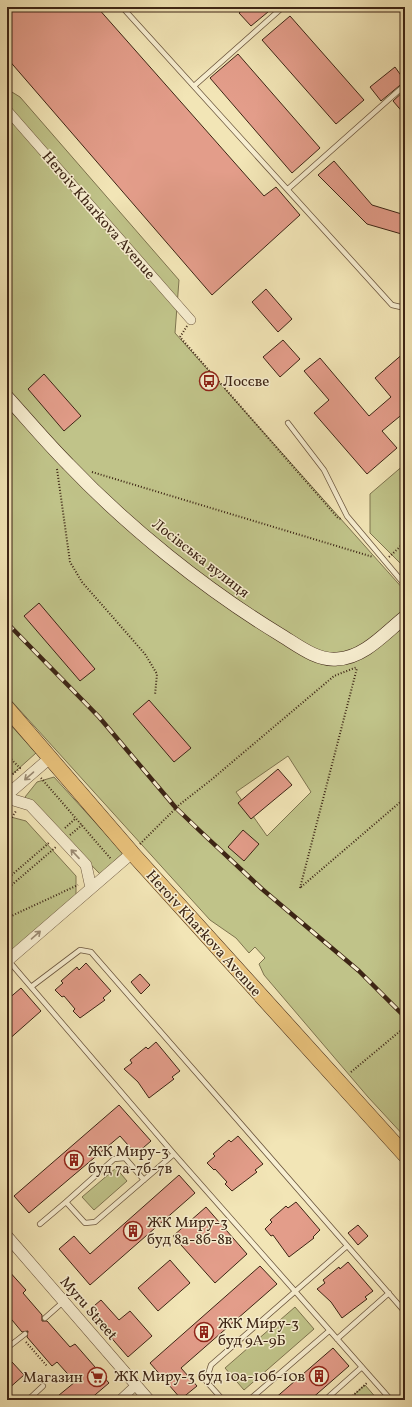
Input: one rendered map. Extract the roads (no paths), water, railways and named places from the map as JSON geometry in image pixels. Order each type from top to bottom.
[{"type":"main road","name":"Лосівська вулиця","points":[[7,397],[78,474],[160,548],[265,626],[308,651],[326,659],[337,660],[350,657],[367,648],[405,617]]},
{"type":"main road","name":"Heroiv Kharkova Avenue","points":[[7,708],[51,756],[132,852],[405,1155]]},
{"type":"street","name":"Heroiv Kharkova Avenue","points":[[7,110],[190,320]]},
{"type":"street","points":[[7,795],[51,756]]},
{"type":"street","points":[[7,798],[30,805],[86,865],[91,884]]},
{"type":"street","points":[[8,960],[91,884],[117,866],[132,852]]},
{"type":"street","name":"Myru Street","points":[[7,1236],[149,1400]]},
{"type":"street","points":[[120,1400],[136,1385]]},
{"type":"lane","points":[[122,7],[392,305],[405,308]]},
{"type":"lane","points":[[194,86],[283,7]]},
{"type":"lane","points":[[288,190],[405,85]]},
{"type":"lane","points":[[288,423],[324,470],[351,522],[405,585]]},
{"type":"lane","points":[[32,987],[80,950],[91,952],[405,1312]]},
{"type":"lane","points":[[8,960],[174,1154],[391,1400]]},
{"type":"lane","points":[[66,1202],[85,1223],[95,1222],[174,1154]]},
{"type":"lane","points":[[40,1224],[114,1159],[125,1158],[144,1180]]},
{"type":"lane","points":[[223,1400],[206,1381],[211,1365],[347,1246]]},
{"type":"lane","points":[[337,1339],[389,1293]]},
{"type":"lane","points":[[45,1318],[64,1302]]},
{"type":"lane","points":[[249,1400],[329,1331]]},
{"type":"lane","points":[[7,1348],[23,1336]]},
{"type":"lane","points":[[325,1400],[362,1367]]},
{"type":"lane","points":[[28,1400],[43,1386]]},
{"type":"railway","points":[[7,623],[99,717],[176,808],[262,889],[359,971],[405,1017]]},
{"type":"place","name":"Лосєве","points":[[209,381]]},
{"type":"place","name":"ЖК Миру-3 буд 7а-7б-7в","points":[[74,1160]]},
{"type":"place","name":"ЖК Миру-3 буд 8а-8б-8в","points":[[133,1231]]},
{"type":"place","name":"ЖК Миру-3 буд 9А-9Б","points":[[204,1332]]},
{"type":"place","name":"ЖК Миру-3 буд 10а-10б-10в","points":[[319,1376]]},
{"type":"place","name":"Магазин","points":[[97,1377]]}]
